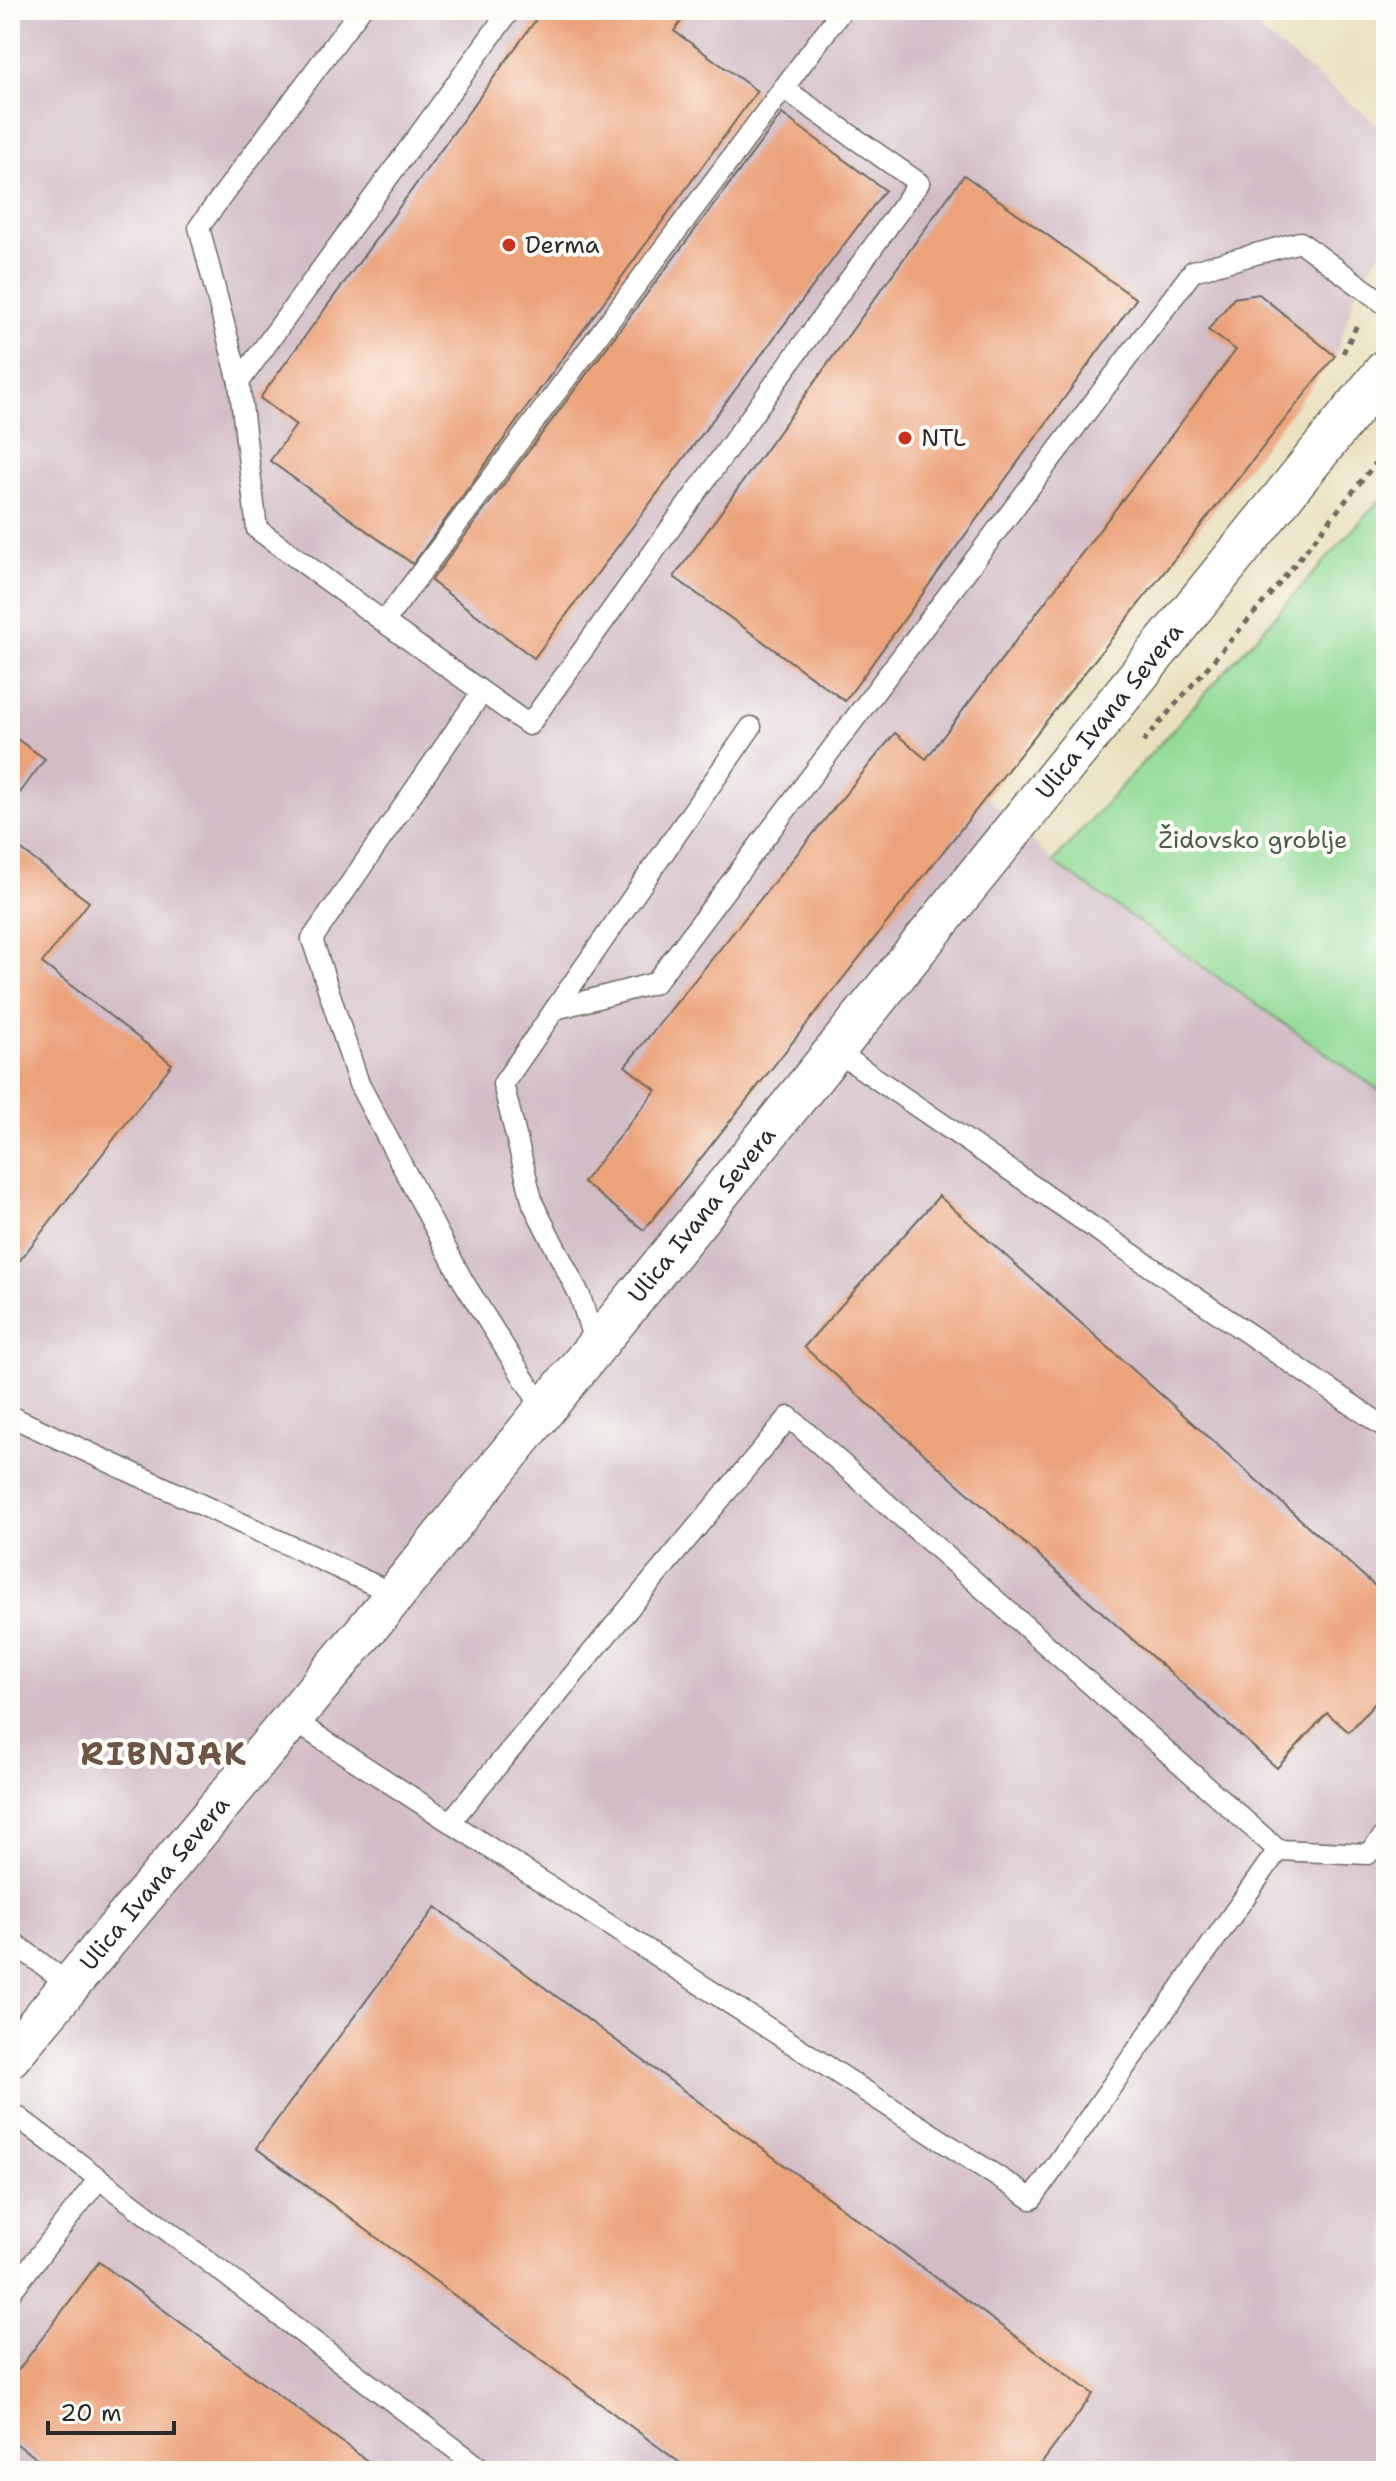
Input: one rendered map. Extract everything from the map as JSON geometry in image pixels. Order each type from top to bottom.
[{"type":"street","name":"Ulica Ivana Severa","points":[[10,2057],[394,1594],[833,1049],[1379,393]]},
{"type":"lane","points":[[360,10],[199,227],[239,382],[257,529],[529,725],[919,183],[783,88]]},
{"type":"lane","points":[[239,382],[510,10]]},
{"type":"lane","points":[[384,622],[842,10]]},
{"type":"lane","points":[[555,1009],[655,983],[1193,271],[1300,242],[1386,305]]},
{"type":"lane","points":[[482,692],[312,939],[359,1084],[463,1281],[543,1409]]},
{"type":"lane","points":[[595,1345],[580,1296],[533,1204],[503,1084],[751,727]]},
{"type":"lane","points":[[833,1049],[1386,1428]]},
{"type":"lane","points":[[10,1416],[394,1594]]},
{"type":"lane","points":[[450,1822],[789,1417],[1278,1850],[1368,1854],[1386,1834]]},
{"type":"lane","points":[[291,1719],[1032,2199],[1278,1850]]},
{"type":"lane","points":[[10,1940],[70,1985]]},
{"type":"lane","points":[[10,2111],[484,2471]]},
{"type":"lane","points":[[10,2293],[98,2180]]},
{"type":"path","points":[[1143,742],[1275,589],[1386,450]]},
{"type":"shaded area","points":[[10,10],[1234,10],[1386,131],[1386,243],[1358,287],[1335,356],[987,796],[1053,862],[1386,1095],[1386,2471],[10,2471]]},
{"type":"green space","name":"Židovsko groblje","points":[[1386,493],[1386,1095],[1053,862]]},
{"type":"building","name":"Derma","points":[[543,10],[690,10],[674,31],[757,91],[413,564],[270,461],[296,425],[260,398]]},
{"type":"building","points":[[782,114],[885,190],[534,658],[431,581]]},
{"type":"building","name":"NTL","points":[[964,175],[1136,299],[845,701],[674,577]]},
{"type":"building","points":[[1259,294],[1335,356],[644,1230],[583,1182],[656,1090],[625,1066],[895,733],[926,759],[1236,350],[1208,330],[1234,298]]},
{"type":"building","points":[[10,734],[45,759],[10,806]]},
{"type":"building","points":[[10,841],[89,902],[42,963],[172,1064],[10,1273]]},
{"type":"building","points":[[939,1196],[1386,1596],[1386,1691],[1349,1732],[1327,1713],[1277,1768],[804,1347]]},
{"type":"building","points":[[436,1907],[1093,2394],[1036,2471],[691,2471],[256,2148]]},
{"type":"building","points":[[99,2262],[381,2471],[54,2471],[10,2439],[10,2381]]},
{"type":"place","name":"Derma","points":[[509,245]]},
{"type":"place","name":"NTL","points":[[905,438]]},
{"type":"district","name":"RIBNJAK","points":[[164,1754]]}]
